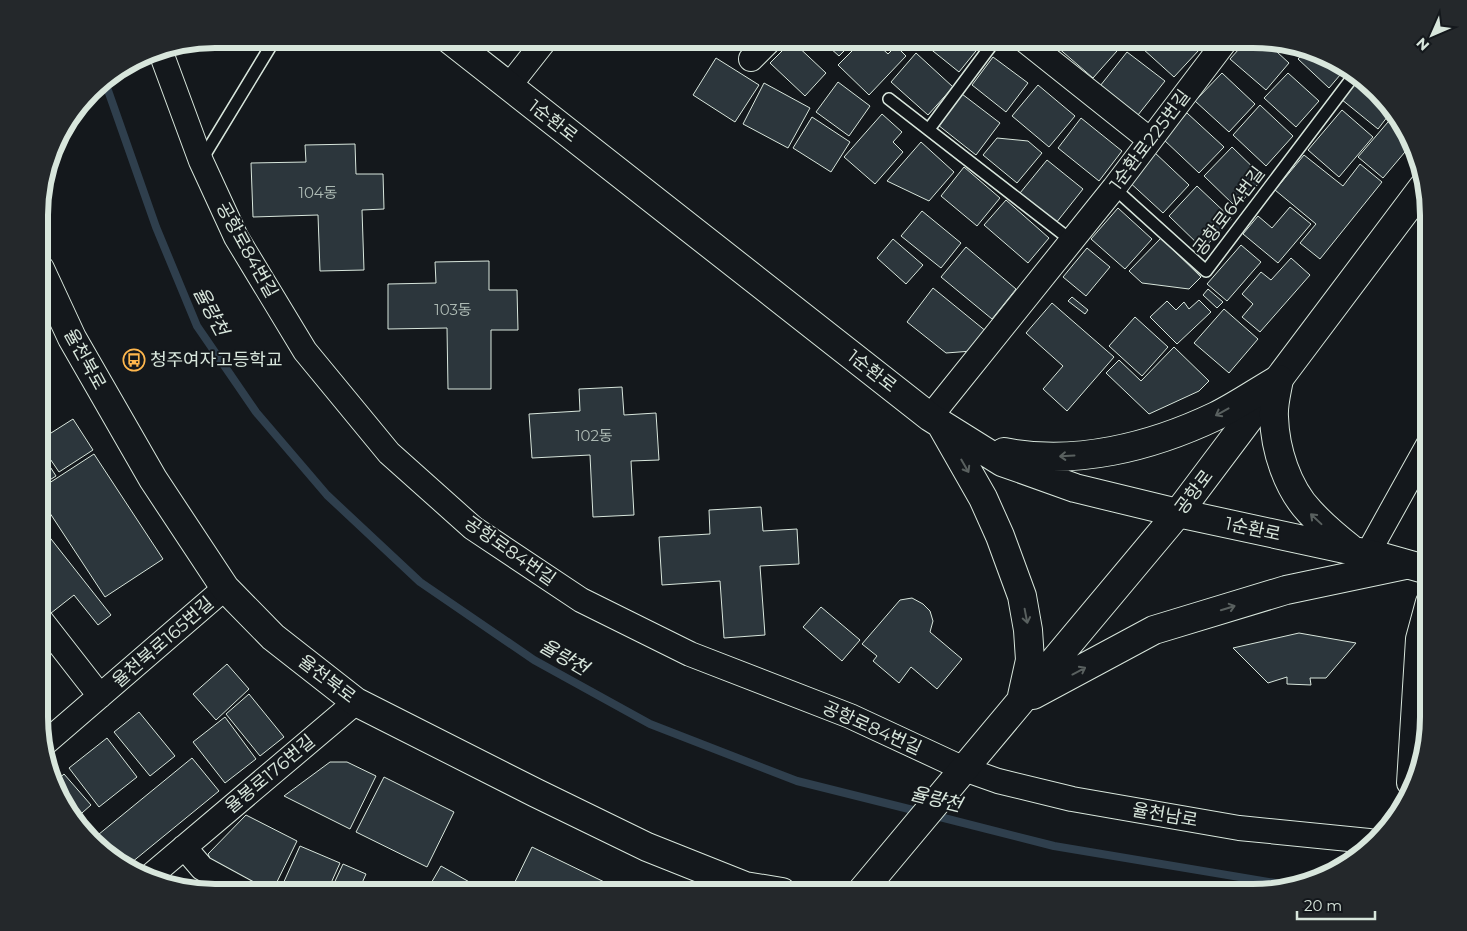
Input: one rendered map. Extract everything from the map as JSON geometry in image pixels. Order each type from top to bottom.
[{"type":"main road","name":"1순환로","points":[[461,48],[935,420],[1002,462],[1075,488],[1178,513],[1361,552],[1419,567]]},
{"type":"main road","name":"공항로","points":[[869,883],[1178,513],[1418,195]]},
{"type":"main road","name":"율천북로","points":[[48,286],[72,338],[153,478],[225,588],[273,638],[356,702],[536,793],[647,846],[738,884]]},
{"type":"main road","points":[[935,420],[1004,452],[1038,457],[1105,453],[1184,430],[1217,415],[1279,379]]},
{"type":"main road","points":[[1279,379],[1274,415],[1276,438],[1281,458],[1297,496],[1309,512],[1361,552]]},
{"type":"main road","points":[[935,420],[983,498],[1000,536],[1022,596],[1028,630],[1030,660],[1020,702]]},
{"type":"main road","points":[[1020,702],[1154,630],[1286,590],[1419,567]]},
{"type":"street","points":[[510,86],[539,48]]},
{"type":"street","points":[[751,59],[762,48]]},
{"type":"street","points":[[1034,48],[1150,140]]},
{"type":"street","name":"1순환로225번길","points":[[935,420],[1220,48]]},
{"type":"street","name":"공항로84번길","points":[[162,56],[201,161],[236,237],[305,351],[389,453],[473,528],[581,600],[690,654],[850,716],[957,777]]},
{"type":"street","points":[[1361,552],[1419,459]]},
{"type":"street","name":"율천북로165번길","points":[[49,740],[225,588]]},
{"type":"street","name":"율천북로165번길","points":[[48,629],[100,696]]},
{"type":"street","points":[[1410,773],[1419,635]]},
{"type":"street","name":"율봉로176번길","points":[[155,872],[356,702]]},
{"type":"street","name":"율천남로","points":[[957,777],[998,781],[1082,801],[1239,828],[1364,841]]},
{"type":"street","points":[[184,847],[202,868],[231,884]]},
{"type":"lane","points":[[201,161],[270,48]]},
{"type":"lane","points":[[929,129],[989,48]]},
{"type":"lane","name":"공항로64번길","points":[[1114,188],[1206,271],[1350,80]]},
{"type":"lane","points":[[889,99],[1072,241]]},
{"type":"building","points":[[785,48],[799,48],[826,73],[805,96],[770,63]]},
{"type":"building","points":[[830,48],[847,48],[839,56]]},
{"type":"building","points":[[855,48],[882,48],[888,54],[894,48],[898,48],[906,56],[869,95],[838,65]]},
{"type":"building","points":[[929,48],[978,48],[959,72]]},
{"type":"building","points":[[1058,48],[1114,48],[1117,51],[1093,78]]},
{"type":"building","points":[[1142,48],[1197,48],[1199,50],[1174,77]]},
{"type":"building","points":[[1240,48],[1274,49],[1289,63],[1266,90],[1230,59]]},
{"type":"building","points":[[1127,52],[1165,81],[1138,115],[1100,86]]},
{"type":"building","points":[[916,53],[953,87],[928,115],[891,82]]},
{"type":"building","points":[[1302,55],[1306,56],[1341,74],[1329,88],[1298,59]]},
{"type":"building","points":[[993,57],[1028,83],[1006,112],[972,85]]},
{"type":"building","points":[[716,58],[759,85],[735,122],[693,95]]},
{"type":"building","points":[[1222,73],[1255,104],[1229,132],[1195,101]]},
{"type":"building","points":[[1288,73],[1319,101],[1296,127],[1264,98]]},
{"type":"building","points":[[838,82],[870,106],[849,136],[816,112]]},
{"type":"building","points":[[764,83],[810,108],[788,148],[743,124]]},
{"type":"building","points":[[1355,83],[1378,104],[1387,117],[1378,129],[1341,99]]},
{"type":"building","points":[[1038,85],[1075,116],[1049,147],[1012,116]]},
{"type":"building","points":[[962,94],[1000,123],[976,155],[938,125]]},
{"type":"building","points":[[1260,105],[1293,136],[1266,166],[1233,135]]},
{"type":"building","points":[[1342,110],[1373,137],[1339,177],[1308,150]]},
{"type":"building","points":[[1187,113],[1224,147],[1199,173],[1163,139]]},
{"type":"building","points":[[882,114],[902,132],[893,142],[903,152],[875,184],[844,157]]},
{"type":"building","points":[[812,117],[850,142],[831,172],[793,148]]},
{"type":"building","points":[[1081,118],[1122,151],[1099,181],[1058,148]]},
{"type":"building","points":[[1390,120],[1407,150],[1383,178],[1358,157]]},
{"type":"building","points":[[997,138],[1028,141],[1042,153],[1017,183],[983,155]]},
{"type":"building","points":[[921,142],[954,172],[929,201],[887,181]]},
{"type":"building","points":[[355,144],[356,174],[383,174],[384,209],[362,210],[364,270],[320,271],[318,215],[253,217],[251,163],[306,162],[305,145]]},
{"type":"building","points":[[1232,147],[1264,178],[1236,207],[1204,176]]},
{"type":"building","points":[[1153,151],[1189,185],[1163,213],[1126,179]]},
{"type":"building","points":[[1304,155],[1343,186],[1360,164],[1382,182],[1320,259],[1300,243],[1316,224],[1275,190]]},
{"type":"building","points":[[1047,160],[1083,189],[1056,223],[1020,193]]},
{"type":"building","points":[[964,167],[1000,198],[977,226],[941,196]]},
{"type":"building","points":[[1197,186],[1232,219],[1203,249],[1169,216]]},
{"type":"building","points":[[1006,200],[1049,238],[1028,263],[984,225]]},
{"type":"building","points":[[1290,207],[1311,224],[1278,263],[1243,234],[1258,216],[1272,228]]},
{"type":"building","points":[[1118,208],[1152,239],[1125,269],[1091,239]]},
{"type":"building","points":[[922,211],[961,243],[941,268],[901,236]]},
{"type":"building","points":[[1161,238],[1201,277],[1189,289],[1142,283],[1129,271]]},
{"type":"building","points":[[893,239],[923,265],[906,284],[877,258]]},
{"type":"building","points":[[1241,245],[1261,262],[1227,301],[1207,284]]},
{"type":"building","points":[[966,247],[1016,289],[992,319],[941,277]]},
{"type":"building","points":[[1087,248],[1110,267],[1086,296],[1063,277]]},
{"type":"building","points":[[1291,258],[1310,275],[1260,332],[1242,317],[1253,304],[1242,294],[1261,272],[1271,280]]},
{"type":"building","points":[[489,261],[489,290],[517,290],[518,330],[491,330],[491,389],[448,389],[447,328],[388,329],[388,284],[436,283],[435,262]]},
{"type":"building","points":[[933,288],[987,332],[972,351],[946,353],[907,322]]},
{"type":"building","points":[[1208,289],[1223,302],[1217,308],[1203,295]]},
{"type":"building","points":[[1072,297],[1088,310],[1085,314],[1068,301]]},
{"type":"building","points":[[1199,300],[1211,312],[1177,344],[1150,317],[1167,301],[1176,310],[1184,302],[1189,309]]},
{"type":"building","points":[[1052,303],[1114,357],[1067,411],[1043,389],[1063,366],[1026,333]]},
{"type":"building","points":[[1224,309],[1258,339],[1229,373],[1194,343]]},
{"type":"building","points":[[1135,317],[1168,347],[1142,376],[1109,346]]},
{"type":"building","points":[[1174,347],[1209,381],[1199,391],[1149,414],[1106,373],[1119,360],[1141,381]]},
{"type":"building","points":[[622,387],[624,415],[656,413],[659,460],[631,461],[634,515],[593,517],[590,455],[532,458],[529,414],[580,411],[579,389]]},
{"type":"building","points":[[73,419],[93,450],[59,472],[48,456],[48,435]]},
{"type":"building","points":[[94,454],[163,559],[105,597],[48,510],[48,484]]},
{"type":"building","points":[[48,464],[56,476],[48,481]]},
{"type":"building","points":[[761,507],[763,531],[797,529],[799,564],[760,566],[765,635],[724,638],[720,581],[662,585],[659,537],[710,534],[709,510]]},
{"type":"building","points":[[48,535],[111,615],[98,625],[74,595],[48,615]]},
{"type":"building","points":[[912,598],[923,604],[930,611],[933,621],[930,632],[962,659],[937,689],[911,667],[899,683],[873,661],[877,656],[862,644],[900,600]]},
{"type":"building","points":[[821,607],[860,640],[842,661],[803,627]]},
{"type":"building","points":[[1299,633],[1356,643],[1326,678],[1310,678],[1311,685],[1287,684],[1287,677],[1268,683],[1233,648]]},
{"type":"building","points":[[227,664],[249,689],[216,720],[193,694]]},
{"type":"building","points":[[249,694],[284,737],[260,756],[226,714]]},
{"type":"building","points":[[139,712],[175,756],[150,776],[114,732]]},
{"type":"building","points":[[225,717],[256,759],[225,783],[193,742]]},
{"type":"building","points":[[107,738],[137,777],[99,807],[69,768]]},
{"type":"building","points":[[192,758],[219,791],[133,861],[97,836]]},
{"type":"building","points":[[330,762],[347,762],[376,776],[350,829],[284,796]]},
{"type":"building","points":[[64,774],[91,805],[80,815],[70,800],[59,778]]},
{"type":"building","points":[[384,777],[454,812],[427,867],[356,832]]},
{"type":"building","points":[[246,815],[297,841],[276,884],[250,884],[213,865],[208,854]]},
{"type":"building","points":[[300,846],[340,863],[331,884],[283,884]]},
{"type":"building","points":[[532,847],[608,884],[514,884]]},
{"type":"building","points":[[343,864],[366,874],[362,884],[334,884]]},
{"type":"building","points":[[441,866],[473,884],[431,884]]},
{"type":"waterway","name":"율량천","points":[[107,87],[156,227],[197,326],[256,412],[327,495],[420,582],[534,660],[650,724],[797,781],[921,812]]},
{"type":"waterway","name":"율량천","points":[[932,815],[1054,846],[1270,882]]},
{"type":"place","name":"청주여자고등학교","points":[[134,360]]}]
